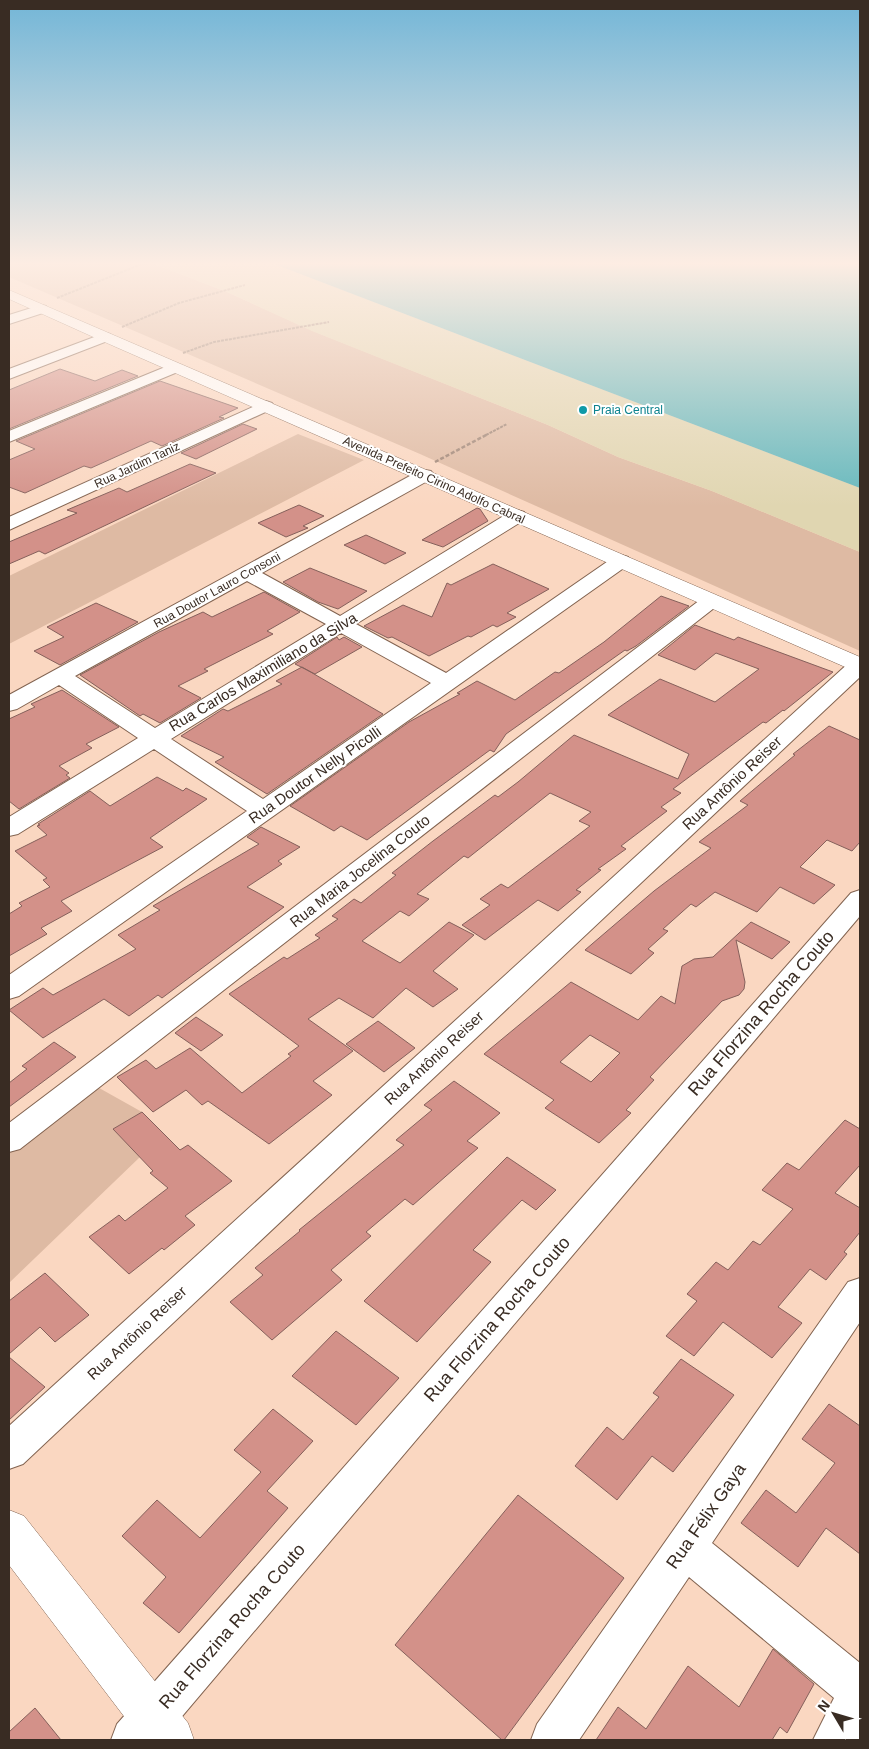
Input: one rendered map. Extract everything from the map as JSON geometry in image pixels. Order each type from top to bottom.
[{"type":"main road","name":"Avenida Prefeito Cirino Adolfo Cabral","points":[[134,344],[266,406],[428,470],[517,516],[860,665]]},
{"type":"main road","points":[[9,1531],[152,1733]]},
{"type":"street","points":[[9,374],[84,344]]},
{"type":"street","points":[[9,437],[176,362]]},
{"type":"street","name":"Rua Jardim Taniz","points":[[9,524],[266,406]]},
{"type":"street","name":"Rua Doutor Lauro Consoni","points":[[9,704],[428,470]]},
{"type":"street","name":"Rua Carlos Maximiliano da Silva","points":[[9,828],[517,516]]},
{"type":"street","name":"Rua Doutor Nelly Picolli","points":[[9,989],[621,561]]},
{"type":"street","points":[[248,572],[447,683]]},
{"type":"street","name":"Rua Maria Jocelina Couto","points":[[9,1140],[711,601]]},
{"type":"street","name":"Rua Antônio Reiser","points":[[9,1451],[860,665]]},
{"type":"street","points":[[60,676],[264,811]]},
{"type":"street","name":"Rua Florzina Rocha Couto","points":[[152,1733],[860,899]]},
{"type":"street","name":"Rua Félix Gaya","points":[[553,1740],[860,1293]]},
{"type":"street","points":[[685,1548],[860,1692],[835,1740]]},
{"type":"path","points":[[176,362],[211,344]]},
{"type":"path","points":[[428,470],[507,424]]},
{"type":"shaded area","points":[[164,344],[345,344],[548,425],[618,457],[712,491],[860,552],[860,651],[420,454]]},
{"type":"shaded area","points":[[298,434],[364,460],[9,644],[9,576]]},
{"type":"shaded area","points":[[92,1084],[142,1112],[113,1129],[140,1157],[9,1283],[9,1148]]},
{"type":"sand","name":"Praia Central","points":[[344,344],[482,344],[860,488],[860,552],[712,491],[618,457],[548,425]]},
{"type":"water","points":[[482,344],[860,344],[860,488]]},
{"type":"building","points":[[60,369],[95,381],[122,370],[138,376],[9,429],[9,390]]},
{"type":"building","points":[[160,381],[238,408],[219,417],[224,418],[162,446],[151,441],[91,468],[84,466],[25,493],[9,487],[9,460],[35,449],[16,441]]},
{"type":"building","points":[[243,424],[257,429],[196,459],[181,453]]},
{"type":"building","points":[[190,464],[216,473],[45,554],[39,551],[9,564],[9,542],[77,513],[67,510],[119,488],[127,492]]},
{"type":"building","points":[[299,505],[324,516],[303,526],[308,528],[286,537],[258,523]]},
{"type":"building","points":[[477,508],[480,509],[488,521],[443,547],[422,540]]},
{"type":"building","points":[[366,535],[406,553],[385,564],[344,545]]},
{"type":"building","points":[[493,564],[549,589],[507,613],[516,617],[497,627],[493,625],[471,637],[468,636],[429,656],[392,637],[388,638],[364,626],[403,605],[432,617],[447,583],[451,585]]},
{"type":"building","points":[[310,568],[367,591],[338,609],[318,602],[283,582]]},
{"type":"building","points":[[264,592],[300,612],[267,631],[273,634],[204,669],[208,671],[178,686],[201,698],[160,723],[143,714],[140,716],[80,675],[159,632],[203,612],[212,617]]},
{"type":"building","points":[[661,596],[689,606],[636,646],[627,651],[625,650],[506,734],[494,752],[490,750],[367,840],[341,826],[334,831],[290,806],[409,722],[460,694],[457,693],[477,681],[515,700],[555,672],[559,673],[604,642]]},
{"type":"building","points":[[96,603],[138,622],[60,665],[34,651],[64,637],[47,627]]},
{"type":"building","points":[[695,625],[734,640],[738,637],[833,672],[784,711],[766,723],[763,722],[673,789],[681,793],[661,807],[667,811],[621,846],[626,849],[598,869],[601,870],[576,890],[581,892],[558,911],[538,900],[485,940],[462,925],[490,905],[480,899],[501,884],[508,888],[590,826],[579,821],[591,812],[550,793],[468,858],[464,856],[417,894],[429,899],[409,916],[400,911],[362,941],[400,963],[449,922],[474,935],[433,971],[458,989],[433,1007],[406,988],[373,1018],[339,998],[308,1019],[353,1051],[313,1081],[332,1095],[269,1144],[208,1101],[202,1105],[186,1090],[153,1112],[117,1077],[146,1060],[156,1069],[190,1048],[242,1093],[291,1056],[288,1054],[299,1046],[229,994],[284,957],[287,959],[320,938],[315,935],[338,919],[332,916],[354,899],[361,903],[396,875],[392,873],[495,795],[498,797],[518,782],[574,735],[678,779],[689,754],[608,715],[660,679],[715,702],[759,669],[716,653],[695,670],[658,655]]},
{"type":"building","points":[[337,637],[339,640],[344,637],[362,647],[315,674],[295,664]]},
{"type":"building","points":[[302,667],[383,714],[267,794],[215,762],[224,757],[181,736],[223,709],[228,711],[282,684],[276,681]]},
{"type":"building","points":[[62,690],[119,727],[86,744],[92,748],[59,766],[69,773],[66,775],[70,778],[19,809],[9,801],[9,719],[35,707],[31,704]]},
{"type":"building","points":[[829,726],[860,740],[860,842],[852,851],[827,840],[800,867],[835,885],[814,904],[780,887],[757,912],[715,892],[696,907],[691,904],[663,929],[668,931],[648,949],[654,953],[631,974],[585,950],[654,891],[711,848],[699,842],[748,805],[740,801],[795,755],[793,754]]},
{"type":"building","points":[[157,777],[183,791],[186,788],[207,799],[150,838],[163,847],[61,901],[72,911],[41,928],[47,934],[9,956],[9,914],[22,906],[19,903],[50,887],[43,880],[47,878],[15,851],[47,835],[37,826],[40,825],[38,824],[90,791],[110,806]]},
{"type":"building","points":[[261,827],[300,847],[278,861],[282,864],[247,887],[284,907],[162,998],[158,995],[129,1016],[104,999],[43,1038],[9,1010],[43,988],[53,995],[136,949],[118,935],[160,910],[153,906],[259,844],[247,837]]},
{"type":"building","points":[[751,922],[790,942],[772,959],[736,940],[745,982],[744,989],[739,995],[722,1001],[650,1077],[654,1080],[626,1110],[631,1113],[599,1143],[545,1108],[554,1100],[484,1054],[571,982],[638,1020],[661,996],[675,1004],[682,966],[694,959],[713,957]],"holes":[[[590,1035],[620,1053],[591,1082],[560,1062]]]},
{"type":"building","points":[[196,1017],[223,1035],[201,1051],[175,1033]]},
{"type":"building","points":[[378,1021],[415,1048],[384,1072],[346,1044]]},
{"type":"building","points":[[54,1042],[76,1057],[9,1107],[9,1083],[27,1069],[22,1066]]},
{"type":"building","points":[[454,1081],[500,1113],[467,1141],[478,1148],[413,1205],[405,1199],[366,1232],[371,1236],[331,1270],[342,1280],[272,1340],[230,1302],[263,1275],[255,1268],[404,1145],[396,1140],[432,1110],[424,1105]]},
{"type":"building","points":[[142,1112],[180,1150],[188,1145],[232,1181],[185,1216],[195,1225],[164,1250],[162,1248],[129,1274],[89,1237],[119,1215],[125,1221],[168,1188],[150,1173],[153,1171],[113,1129]]},
{"type":"building","points":[[845,1120],[860,1129],[860,1165],[835,1193],[860,1208],[860,1232],[844,1252],[847,1254],[826,1280],[810,1269],[778,1307],[802,1323],[772,1358],[723,1322],[694,1356],[666,1336],[697,1301],[687,1294],[716,1262],[728,1270],[753,1241],[760,1245],[793,1209],[762,1190],[787,1163],[799,1170]]},
{"type":"building","points":[[507,1157],[556,1190],[536,1210],[522,1200],[473,1250],[491,1262],[417,1342],[364,1301]]},
{"type":"building","points":[[45,1273],[89,1315],[55,1342],[40,1327],[9,1354],[9,1301]]},
{"type":"building","points":[[336,1331],[399,1378],[356,1425],[292,1376]]},
{"type":"building","points":[[9,1357],[45,1387],[9,1420]]},
{"type":"building","points":[[681,1359],[734,1395],[673,1472],[652,1456],[617,1500],[575,1466],[607,1427],[623,1440],[659,1397],[653,1393]]},
{"type":"building","points":[[829,1404],[860,1426],[860,1554],[826,1528],[798,1567],[741,1523],[766,1490],[796,1513],[835,1463],[802,1439]]},
{"type":"building","points":[[273,1409],[313,1441],[267,1491],[288,1508],[179,1633],[143,1603],[166,1577],[122,1536],[157,1500],[200,1538],[261,1472],[234,1450]]},
{"type":"building","points":[[518,1495],[624,1578],[504,1740],[502,1740],[395,1645]]},
{"type":"building","points":[[773,1649],[814,1684],[787,1733],[780,1727],[772,1740],[596,1740],[618,1707],[646,1729],[688,1666],[739,1707]]},
{"type":"building","points":[[35,1708],[61,1740],[9,1740],[9,1732]]},
{"type":"place","name":"Praia Central","points":[[583,410]]}]
